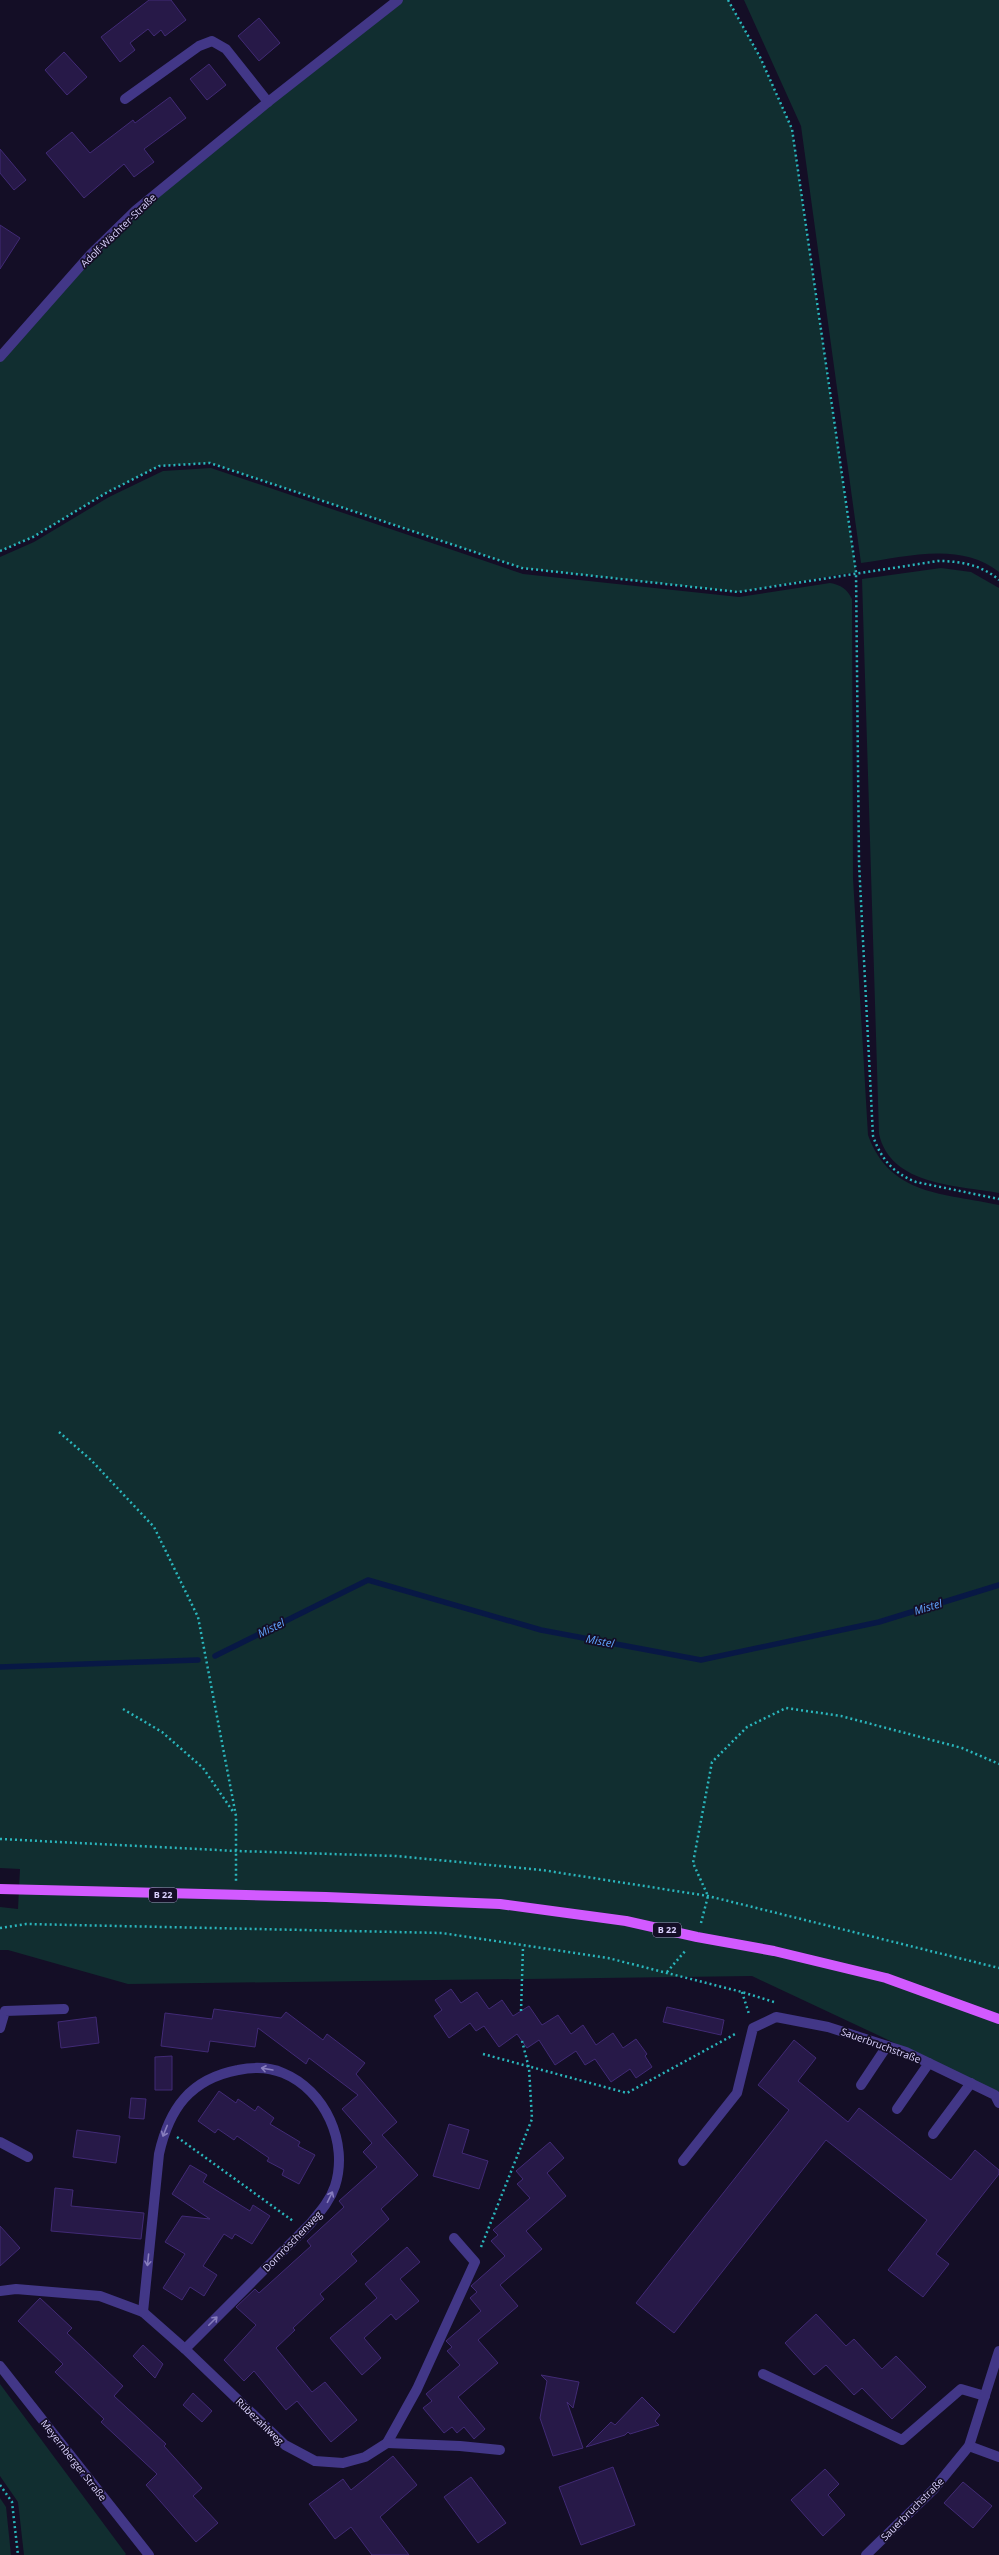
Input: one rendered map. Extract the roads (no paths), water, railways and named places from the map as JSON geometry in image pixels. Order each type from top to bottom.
[{"type":"main road","name":"B 22","points":[[0,1889],[500,1904],[626,1921],[697,1937],[774,1950],[886,1978],[999,2019]]},
{"type":"street","name":"Adolf-Wächter-Straße","points":[[0,357],[91,254],[131,216],[268,102],[398,0]]},
{"type":"street","points":[[125,99],[199,46],[212,41],[226,49],[268,102]]},
{"type":"street","points":[[0,2028],[5,2011],[64,2009]]},
{"type":"street","name":"Sauerbruchstraße","points":[[682,2161],[737,2092],[753,2028],[776,2017],[828,2027],[887,2046],[929,2063],[995,2095],[999,2103]]},
{"type":"street","points":[[862,2085],[887,2046]]},
{"type":"street","points":[[897,2109],[929,2063]]},
{"type":"street","name":"Dornröschenweg","points":[[143,2312],[159,2154],[166,2129],[173,2113],[198,2084],[221,2074],[245,2069],[263,2068],[282,2073],[302,2084],[319,2101],[336,2134],[340,2151],[335,2187],[326,2206],[305,2230],[185,2349]]},
{"type":"street","points":[[933,2134],[971,2083]]},
{"type":"street","points":[[0,2142],[28,2157]]},
{"type":"street","name":"Rübezahlweg","points":[[0,2291],[16,2288],[100,2296],[143,2312],[185,2349],[285,2445],[315,2461],[343,2463],[365,2457],[387,2443],[417,2389],[475,2262],[454,2238]]},
{"type":"street","name":"Sauerbruchstraße","points":[[866,2555],[933,2490],[969,2446],[999,2351]]},
{"type":"street","name":"Meyernberger Straße","points":[[0,2366],[149,2555]]},
{"type":"street","points":[[763,2374],[902,2440],[961,2389],[985,2396]]},
{"type":"street","points":[[387,2443],[500,2450]]},
{"type":"street","points":[[969,2446],[999,2457]]},
{"type":"waterway","name":"Mistel","points":[[215,1656],[368,1580],[541,1630],[701,1660],[879,1622],[999,1585]]},
{"type":"waterway","name":"Mistel","points":[[0,1667],[198,1660]]}]
